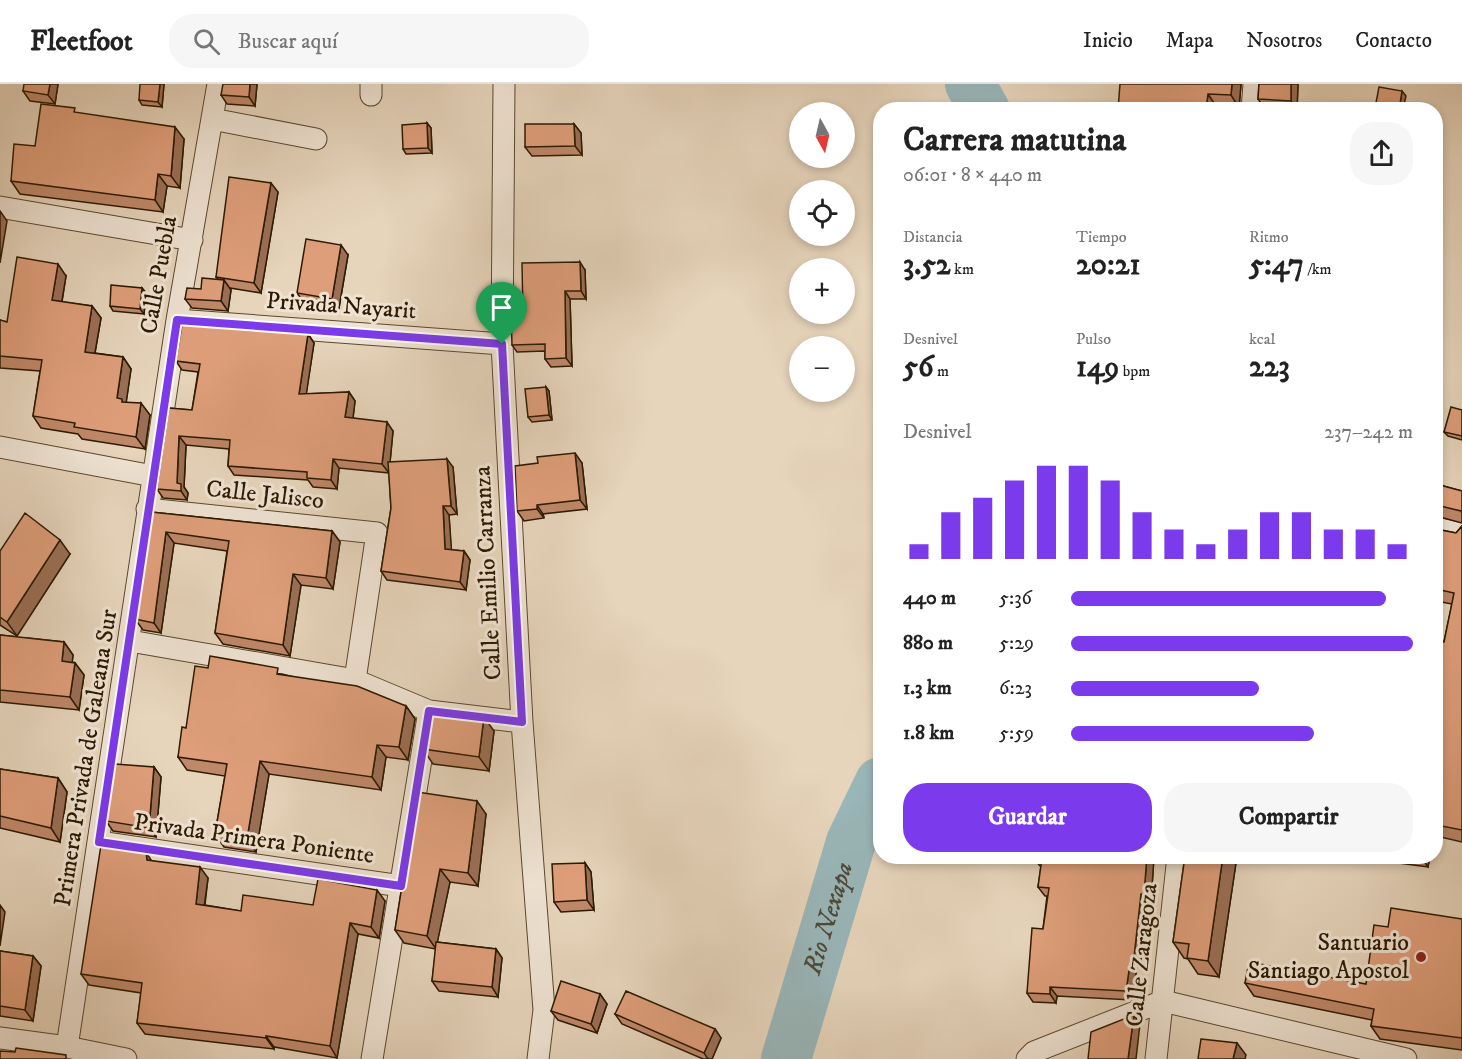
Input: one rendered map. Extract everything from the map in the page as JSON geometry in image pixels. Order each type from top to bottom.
[{"type":"street","name":"Calle Puebla","points":[[153,476],[177,320],[218,84]]},
{"type":"street","name":"Calle Emilio Carranza","points":[[504,84],[502,344],[522,722],[544,1010],[538,1059]]},
{"type":"street","points":[[1253,102],[1254,84]]},
{"type":"street","points":[[212,119],[316,140]]},
{"type":"street","points":[[0,207],[192,240]]},
{"type":"street","name":"Privada Nayarit","points":[[177,320],[502,344]]},
{"type":"street","points":[[0,447],[153,476]]},
{"type":"street","name":"Primera Privada de Galeana Sur","points":[[67,1047],[130,641],[153,476]]},
{"type":"street","name":"Calle Jalisco","points":[[147,509],[377,532],[355,680]]},
{"type":"street","points":[[1443,530],[1462,534]]},
{"type":"street","points":[[130,641],[355,680],[429,711],[522,722]]},
{"type":"street","points":[[372,1059],[429,711]]},
{"type":"street","name":"Privada Primera Poniente","points":[[99,842],[401,886]]},
{"type":"street","name":"Calle Zaragoza","points":[[1156,1059],[1177,864]]},
{"type":"street","points":[[1027,1059],[1034,1052],[1163,1001],[1406,1059]]},
{"type":"street","points":[[0,1038],[67,1047],[113,1058]]},
{"type":"building","points":[[24,84],[50,84],[48,95],[23,91]]},
{"type":"building","points":[[140,84],[160,84],[158,102],[139,100]]},
{"type":"building","points":[[223,84],[250,84],[249,97],[221,95]]},
{"type":"building","points":[[1120,84],[1232,84],[1231,95],[1208,94],[1207,102],[1119,102]]},
{"type":"building","points":[[1259,84],[1291,84],[1291,101],[1258,99]]},
{"type":"building","points":[[1379,87],[1402,91],[1400,102],[1376,102]]},
{"type":"building","points":[[41,104],[75,108],[74,112],[175,127],[171,176],[158,174],[155,200],[11,181],[14,144],[35,146]]},
{"type":"building","points":[[427,123],[428,148],[403,149],[402,125]]},
{"type":"building","points":[[525,124],[574,124],[575,146],[525,147]]},
{"type":"building","points":[[229,177],[271,183],[254,283],[216,277]]},
{"type":"building","points":[[306,239],[341,245],[332,299],[297,293]]},
{"type":"building","points":[[17,257],[58,264],[52,300],[92,306],[85,352],[123,357],[117,398],[122,399],[122,402],[141,403],[136,437],[74,427],[75,423],[33,416],[42,360],[0,356],[0,320],[7,322]]},
{"type":"building","points":[[580,262],[581,291],[565,291],[566,358],[545,359],[545,344],[512,345],[511,316],[523,316],[522,263]]},
{"type":"building","points":[[202,278],[224,280],[221,301],[185,299],[187,288],[201,289]]},
{"type":"building","points":[[111,285],[142,288],[140,309],[110,306]]},
{"type":"building","points":[[182,325],[308,334],[299,394],[349,392],[345,417],[387,422],[382,464],[333,459],[331,480],[307,478],[307,472],[228,466],[230,440],[179,436],[177,483],[181,484],[181,491],[157,489],[169,408],[192,410],[200,364],[176,361]]},
{"type":"building","points":[[546,387],[549,415],[528,417],[525,389]]},
{"type":"building","points":[[1451,407],[1462,410],[1462,436],[1444,432]]},
{"type":"building","points":[[575,453],[580,500],[537,505],[537,509],[517,511],[515,466],[538,463],[537,457]]},
{"type":"building","points":[[447,459],[451,506],[443,506],[445,549],[464,551],[460,582],[381,571],[391,508],[388,462]]},
{"type":"building","points":[[1443,486],[1462,491],[1462,513],[1443,507]]},
{"type":"building","points":[[151,512],[332,531],[326,578],[293,574],[283,645],[215,633],[229,541],[166,532],[154,623],[135,619]]},
{"type":"building","points":[[25,513],[60,540],[7,622],[0,617],[0,551]]},
{"type":"building","points":[[1462,526],[1462,830],[1443,826],[1443,642],[1454,593],[1443,591],[1443,530],[1456,533]]},
{"type":"building","points":[[0,635],[64,642],[62,661],[75,663],[70,697],[0,690]]},
{"type":"building","points":[[210,656],[278,668],[277,674],[357,686],[406,706],[399,747],[377,745],[372,777],[260,761],[247,839],[215,834],[227,764],[178,757],[182,727],[186,728],[195,666],[208,668]]},
{"type":"building","points":[[430,711],[484,717],[479,757],[423,749]]},
{"type":"building","points":[[115,764],[154,767],[149,828],[106,821]]},
{"type":"building","points":[[0,769],[58,778],[51,828],[0,816]]},
{"type":"building","points":[[417,792],[477,801],[468,873],[440,869],[427,936],[395,930]]},
{"type":"building","points":[[101,845],[146,852],[147,860],[200,867],[196,904],[241,911],[243,895],[313,905],[318,879],[377,890],[371,927],[350,923],[330,1046],[266,1036],[266,1038],[137,1023],[142,983],[81,974]]},
{"type":"building","points":[[585,863],[587,900],[554,902],[552,864]]},
{"type":"building","points":[[1041,864],[1146,864],[1134,957],[1131,957],[1126,991],[1050,987],[1050,994],[1027,993],[1032,928],[1043,929],[1049,888],[1038,887]]},
{"type":"building","points":[[1184,864],[1222,864],[1208,961],[1187,958],[1189,944],[1173,942]]},
{"type":"building","points":[[1391,908],[1462,919],[1462,1038],[1371,1026],[1374,1009],[1245,983],[1249,962],[1366,984],[1374,925],[1388,927]]},
{"type":"building","points":[[436,942],[496,949],[492,987],[432,981]]},
{"type":"building","points":[[0,951],[33,956],[25,1010],[0,1006]]},
{"type":"building","points":[[561,981],[600,994],[591,1024],[551,1011]]},
{"type":"building","points":[[626,991],[715,1029],[704,1053],[615,1014]]},
{"type":"building","points":[[1134,1015],[1128,1059],[1088,1059],[1091,1032]]},
{"type":"building","points":[[1201,1039],[1237,1043],[1233,1059],[1198,1059]]},
{"type":"building","points":[[16,1048],[66,1055],[66,1059],[0,1059],[0,1051],[15,1052]]},
{"type":"waterway","name":"Rio Nexapa","points":[[970,84],[980,102]]},
{"type":"waterway","name":"Rio Nexapa","points":[[786,1059],[851,842],[873,796]]},
{"type":"place","name":"Santuario Santiago Apostol","points":[[1421,957]]},
{"type":"route","points":[[177,320],[502,344],[522,722],[429,711],[401,886],[99,842],[177,320]]}]
